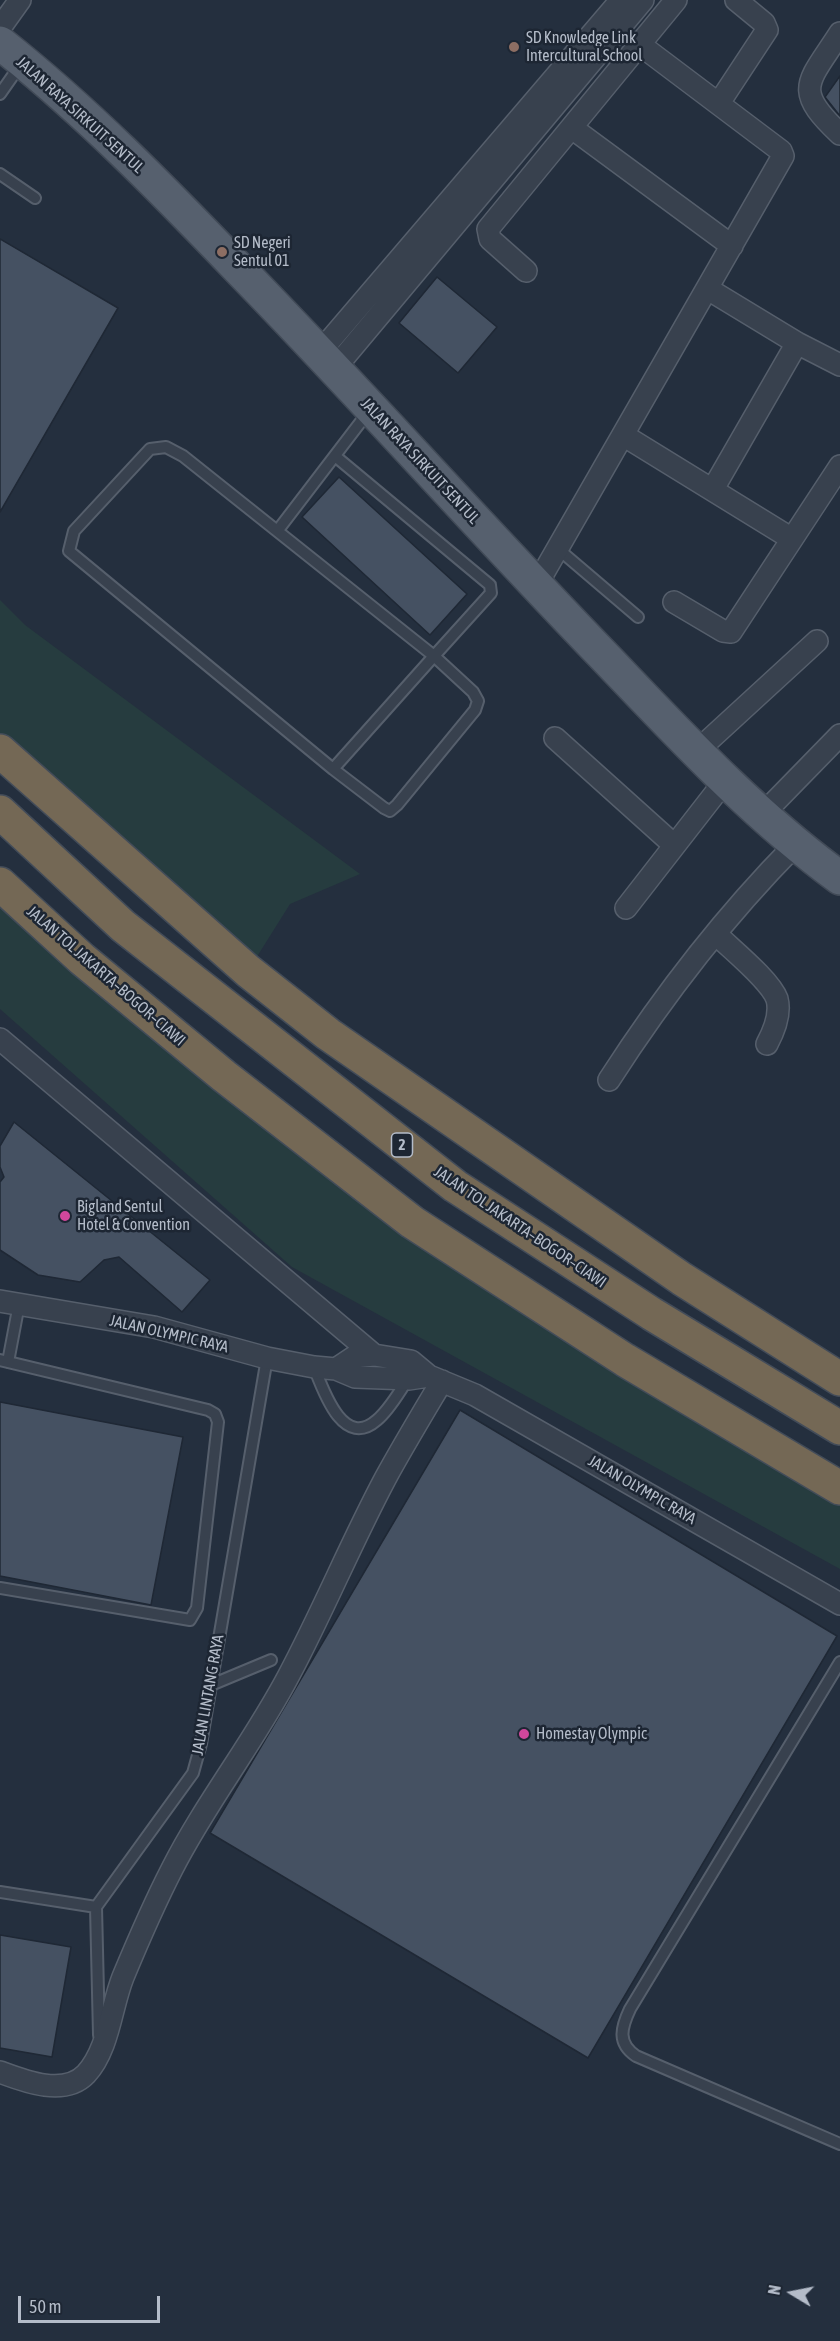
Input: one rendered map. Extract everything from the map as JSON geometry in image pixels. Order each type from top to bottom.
[{"type":"highway","points":[[0,751],[248,971],[327,1034],[682,1279],[840,1379]]},
{"type":"highway","name":"JALAN TOL JAKARTA–BOGOR–CIAWI","points":[[0,812],[123,926],[455,1186],[652,1314],[840,1428]]},
{"type":"highway","name":"JALAN TOL JAKARTA–BOGOR–CIAWI","points":[[0,884],[82,959],[224,1076],[412,1222],[625,1360],[840,1488]]},
{"type":"highway","points":[[682,1279],[840,1353]]},
{"type":"main road","name":"JALAN RAYA SIRKUIT SENTUL","points":[[12,52],[182,210],[327,360],[536,586],[724,782],[795,845],[840,878]]},
{"type":"street","points":[[0,28],[20,0]]},
{"type":"street","points":[[327,360],[621,0]]},
{"type":"street","points":[[327,360],[643,0]]},
{"type":"street","points":[[526,271],[490,239],[488,229],[676,0]]},
{"type":"street","points":[[719,103],[767,30],[764,23],[736,0]]},
{"type":"street","points":[[840,33],[811,80],[809,96],[818,114],[840,134]]},
{"type":"street","points":[[536,586],[783,156],[781,151],[639,44]]},
{"type":"street","points":[[572,128],[732,246]]},
{"type":"street","points":[[708,289],[797,343],[840,365]]},
{"type":"street","points":[[713,489],[797,343]]},
{"type":"street","points":[[623,435],[792,539]]},
{"type":"street","points":[[674,602],[723,631],[732,632],[840,466]]},
{"type":"street","points":[[696,752],[817,641]]},
{"type":"street","points":[[761,816],[840,735]]},
{"type":"street","points":[[555,738],[674,845]]},
{"type":"street","points":[[626,908],[724,782]]},
{"type":"street","points":[[609,1080],[670,990],[764,876],[795,845]]},
{"type":"street","points":[[716,934],[770,988],[777,1000],[775,1027],[767,1044]]},
{"type":"street","points":[[0,1039],[374,1355]]},
{"type":"street","name":"JALAN OLYMPIC RAYA","points":[[9,1303],[154,1327],[267,1358],[336,1369],[355,1377],[423,1374]]},
{"type":"street","name":"JALAN OLYMPIC RAYA","points":[[336,1369],[354,1357],[374,1355],[476,1395],[840,1604]]},
{"type":"street","points":[[0,2072],[29,2083],[63,2085],[85,2075],[100,2052],[123,1978],[171,1871],[195,1826],[229,1778],[289,1675],[385,1479],[423,1374]]},
{"type":"lane","points":[[0,94],[12,52]]},
{"type":"lane","points":[[0,174],[35,198]]},
{"type":"lane","points":[[278,530],[371,408]]},
{"type":"lane","points":[[166,447],[183,456],[278,530],[434,656],[473,692],[478,701],[475,710],[390,811],[333,769],[69,551],[74,531],[150,449],[166,447]]},
{"type":"lane","points":[[333,769],[489,597],[490,585],[334,456]]},
{"type":"lane","points":[[557,548],[638,617]]},
{"type":"lane","points":[[0,1588],[190,1620],[197,1608],[218,1422],[214,1414],[208,1410],[4,1361],[9,1303]]},
{"type":"lane","name":"JALAN LINTANG RAYA","points":[[96,1907],[193,1773],[211,1685],[267,1358]]},
{"type":"lane","points":[[314,1367],[334,1412],[345,1424],[361,1427],[375,1422],[423,1374]]},
{"type":"lane","points":[[211,1685],[271,1660]]},
{"type":"lane","points":[[840,1662],[630,2009],[621,2037],[625,2048],[636,2056],[840,2144]]},
{"type":"lane","points":[[0,1892],[96,1907],[100,2052]]},
{"type":"green space","points":[[0,600],[25,625],[360,874],[290,904],[248,971],[0,751]]},
{"type":"green space","points":[[0,884],[301,1133],[840,1488],[840,1569],[292,1267],[0,1009]]},
{"type":"building","points":[[840,76],[840,116],[825,97]]},
{"type":"building","points":[[0,239],[118,308],[0,512]]},
{"type":"building","points":[[437,277],[497,327],[458,373],[399,323]]},
{"type":"building","points":[[339,477],[467,594],[430,635],[302,517]]},
{"type":"building","name":"Bigland Sentul Hotel & Convention","points":[[14,1122],[210,1280],[182,1312],[119,1257],[104,1260],[80,1282],[38,1275],[0,1250],[0,1182],[4,1177],[0,1167],[0,1146]]},
{"type":"building","points":[[0,1402],[183,1437],[151,1605],[0,1576]]},
{"type":"building","name":"Homestay Olympic","points":[[460,1410],[837,1636],[588,2058],[210,1833]]},
{"type":"building","points":[[0,1935],[71,1947],[52,2057],[0,2048]]},
{"type":"place","name":"SD Knowledge Link Intercultural School","points":[[514,47]]},
{"type":"place","name":"SD Negeri Sentul 01","points":[[222,252]]},
{"type":"place","name":"Bigland Sentul Hotel & Convention","points":[[65,1216]]},
{"type":"place","name":"Homestay Olympic","points":[[524,1734]]}]
